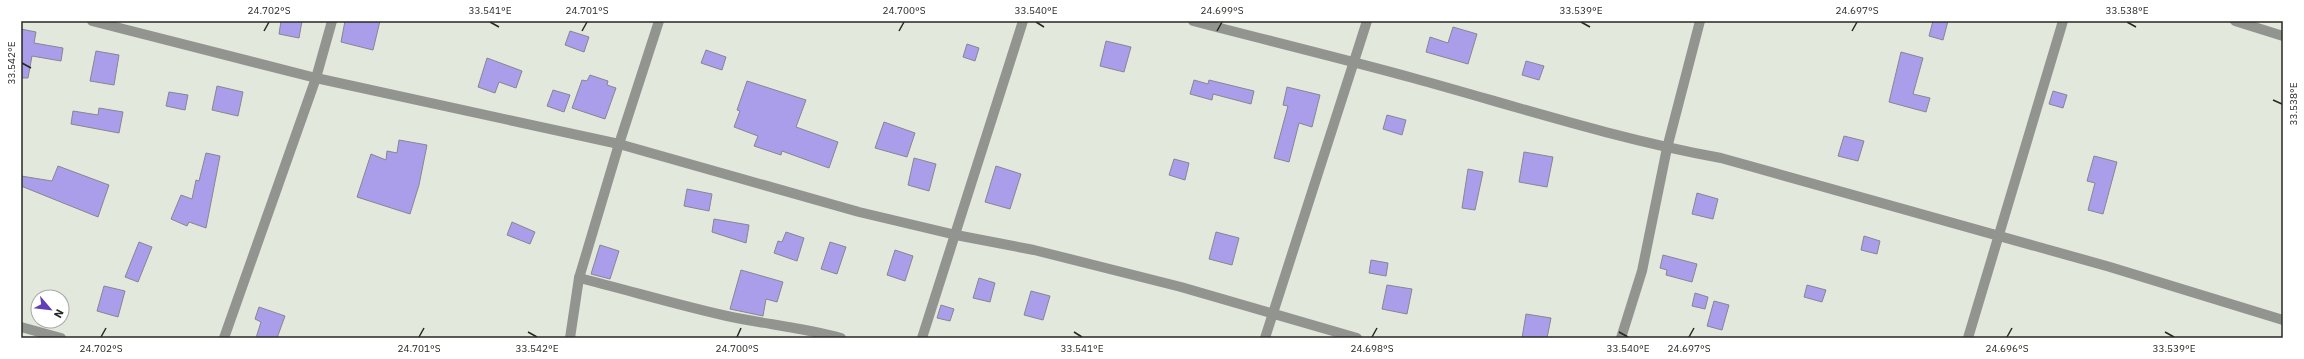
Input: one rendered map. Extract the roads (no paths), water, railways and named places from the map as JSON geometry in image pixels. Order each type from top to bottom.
[{"type":"street","points":[[92,21],[316,78],[619,144],[859,212],[956,235],[1034,250],[1273,312],[1357,338]]},
{"type":"street","points":[[224,338],[316,78],[332,21]]},
{"type":"street","points":[[570,338],[579,278],[619,144],[659,21]]},
{"type":"street","points":[[922,338],[1023,21]]},
{"type":"street","points":[[1193,21],[1667,148],[1720,158],[2110,267],[2283,320]]},
{"type":"street","points":[[1265,338],[1367,21]]},
{"type":"street","points":[[1621,338],[1642,271],[1667,148],[1700,21]]},
{"type":"street","points":[[1968,338],[2000,236],[2063,21]]},
{"type":"street","points":[[2235,21],[2283,36]]},
{"type":"street","points":[[579,278],[617,286],[699,309],[756,322],[815,331],[841,338]]},
{"type":"street","points":[[21,327],[61,338]]}]
